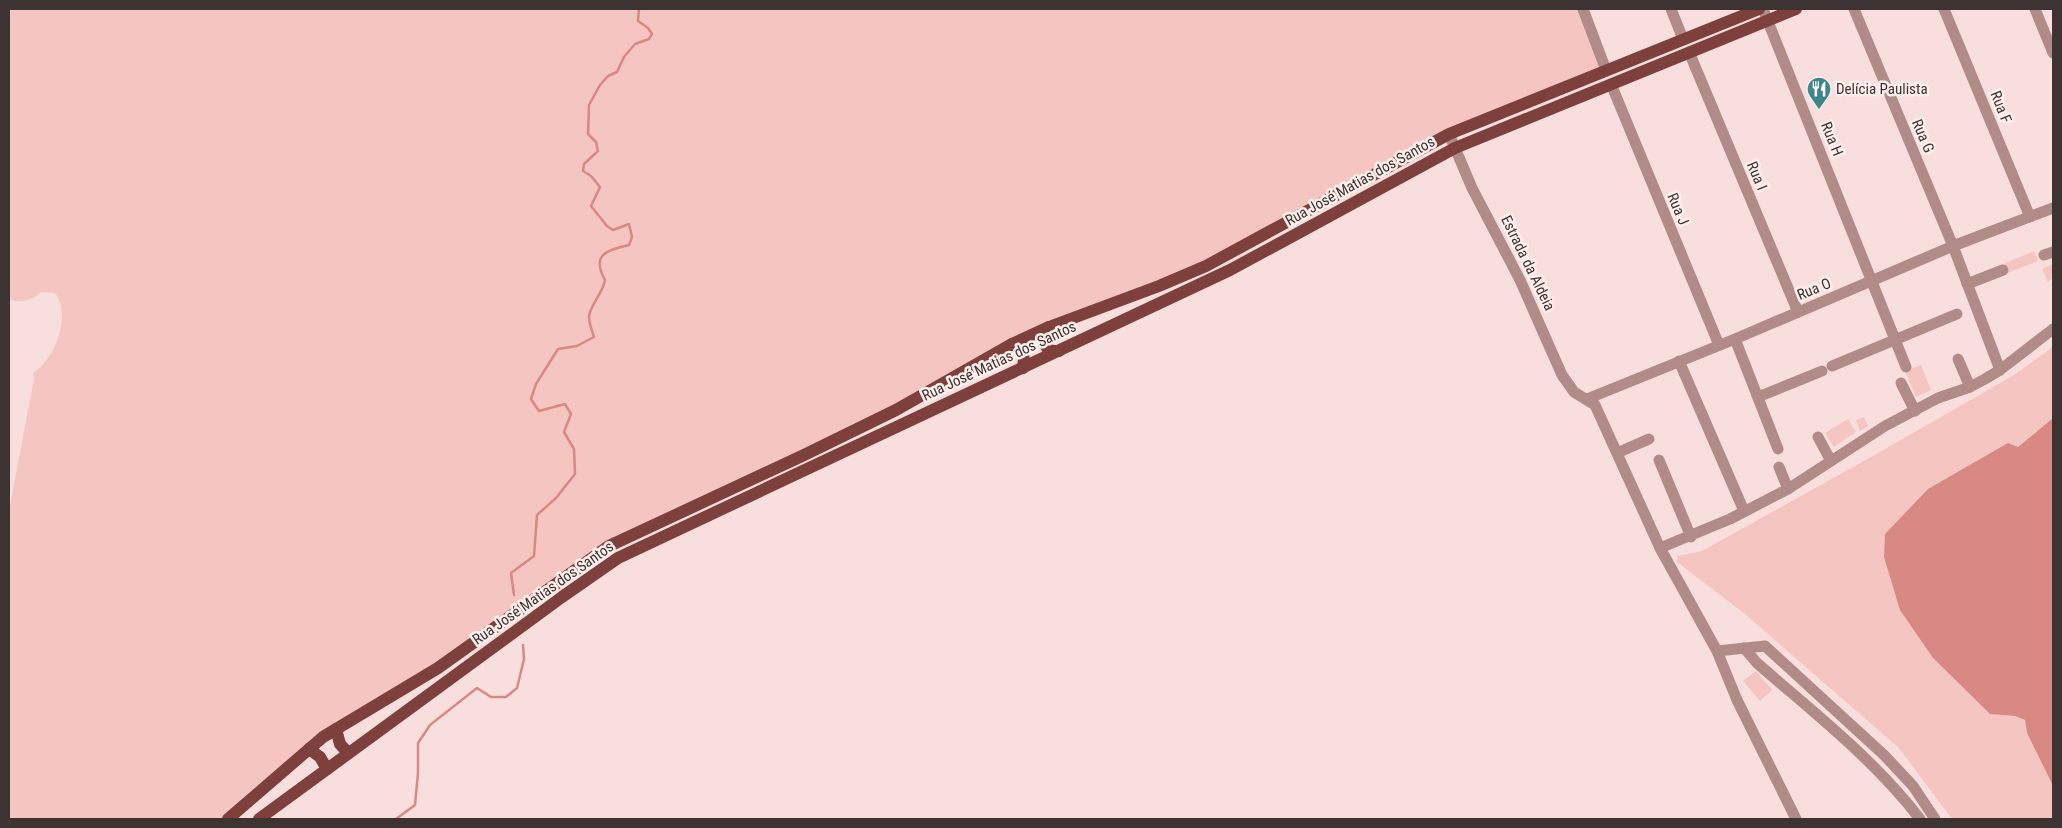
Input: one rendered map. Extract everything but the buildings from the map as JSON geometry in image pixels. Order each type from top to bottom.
[{"type":"main road","name":"Rua José Matias dos Santos","points":[[228,819],[309,749],[336,729],[438,668],[609,546],[896,410],[1012,344],[1049,327],[1159,286],[1206,266],[1448,134],[1759,9]]},
{"type":"main road","name":"Rua José Matias dos Santos","points":[[259,819],[611,562],[1230,270],[1455,148],[1689,52],[1765,15],[1796,9]]},
{"type":"main road","points":[[1049,327],[1042,339],[1052,351],[1059,351]]},
{"type":"main road","points":[[1012,344],[1019,347],[1023,353],[1023,368]]},
{"type":"main road","points":[[336,729],[340,744],[348,753]]},
{"type":"main road","points":[[309,749],[320,757],[327,770]]},
{"type":"street","points":[[1583,9],[1606,70]]},
{"type":"street","points":[[1671,9],[1683,39]]},
{"type":"street","name":"Rua G","points":[[1854,9],[1953,246],[2000,370]]},
{"type":"street","name":"Rua F","points":[[1944,9],[2030,217]]},
{"type":"street","points":[[2035,9],[2053,53]]},
{"type":"street","name":"Rua H","points":[[1765,15],[1906,366]]},
{"type":"street","name":"Rua I","points":[[1689,52],[1798,312]]},
{"type":"street","name":"Rua J","points":[[1611,84],[1719,345]]},
{"type":"street","name":"Estrada da Aldeia","points":[[1448,134],[1469,181],[1528,294],[1555,363],[1574,392],[1595,405],[1660,548],[1717,651],[1737,700],[1796,819]]},
{"type":"street","name":"Rua O","points":[[1587,399],[1735,339],[1953,246],[2053,208]]},
{"type":"street","points":[[1967,284],[2003,270]]},
{"type":"street","points":[[1758,397],[1956,314]]},
{"type":"street","points":[[1660,548],[1730,519],[1788,489],[1886,426],[1938,398],[1970,387],[2000,370],[2053,329]]},
{"type":"street","points":[[1735,339],[1778,449]]},
{"type":"street","points":[[1958,359],[1970,387]]},
{"type":"street","points":[[1680,361],[1744,511]]},
{"type":"street","points":[[1901,383],[1915,411]]},
{"type":"street","points":[[1818,437],[1830,461]]},
{"type":"street","points":[[1617,453],[1649,439]]},
{"type":"street","points":[[1659,460],[1690,536]]},
{"type":"street","points":[[1779,467],[1788,489]]},
{"type":"street","points":[[1717,651],[1765,646],[1884,754],[1912,786],[1935,819]]},
{"type":"street","points":[[1744,648],[1757,664],[1872,764],[1902,796],[1920,819]]},
{"type":"shaded area","points":[[9,9],[1583,9],[1606,70],[1449,134],[1250,243],[1049,327],[933,389],[623,539],[438,668],[336,729],[228,819],[9,819],[9,511],[34,379],[33,373],[48,358],[54,347],[59,336],[62,313],[60,302],[55,293],[42,292],[31,299],[23,301],[9,299]]},
{"type":"shaded area","points":[[2034,251],[2038,261],[2005,274],[2001,265]]},
{"type":"shaded area","points":[[2053,264],[2053,278],[2048,282],[2042,269]]},
{"type":"shaded area","points":[[2053,347],[2053,418],[2018,447],[1933,658],[1990,714],[2015,716],[2025,720],[2027,733],[2053,786],[2053,819],[1952,819],[1899,748],[1745,614],[1677,562],[1678,556],[1702,551],[1871,457],[2014,375]]},
{"type":"shaded area","points":[[1921,365],[1931,390],[1916,397],[1905,371]]},
{"type":"shaded area","points":[[1864,417],[1868,426],[1860,431],[1856,420]]},
{"type":"shaded area","points":[[2053,418],[2053,786],[2027,733],[2025,720],[2015,716],[1990,714],[1933,658],[1900,610],[1884,557],[1885,534],[1928,489],[2008,443],[2018,447]]},
{"type":"shaded area","points":[[1848,419],[1856,432],[1834,447],[1825,433]]},
{"type":"shaded area","points":[[1756,671],[1772,690],[1760,701],[1743,681]]},
{"type":"waterway","points":[[514,595],[511,573],[534,556],[537,515],[556,498],[575,474],[574,449],[564,432],[571,414],[565,404],[539,411],[531,399],[536,384],[558,349],[577,346],[594,337],[589,317],[605,280],[601,272],[600,259],[603,255],[614,249],[629,245],[632,237],[629,224],[613,230],[607,226],[591,206],[600,187],[591,176],[583,171],[584,164],[598,151],[596,142],[588,134],[589,105],[600,85],[608,76],[617,72],[624,57],[635,44],[649,39],[652,34],[648,28],[638,21],[639,9]]},
{"type":"waterway","points":[[396,819],[415,805],[418,743],[430,725],[477,688],[491,697],[506,697],[517,688],[524,659],[523,645]]},
{"type":"place","name":"Delícia Paulista","points":[[1819,110]]}]
